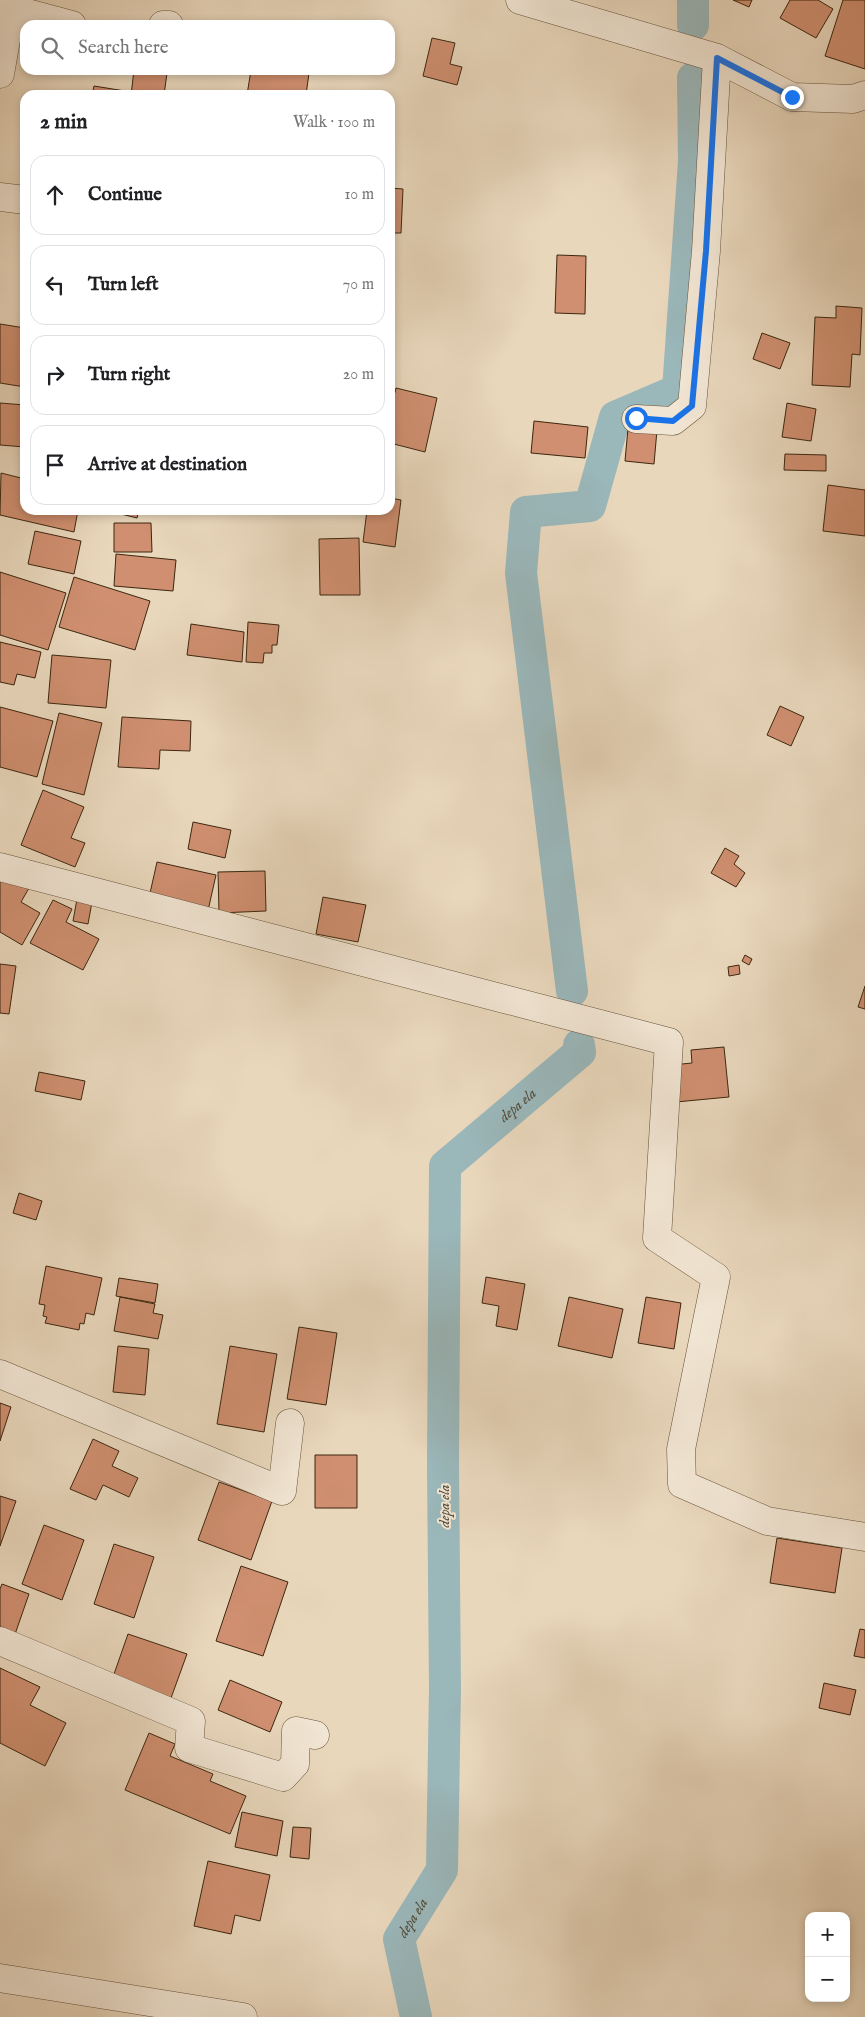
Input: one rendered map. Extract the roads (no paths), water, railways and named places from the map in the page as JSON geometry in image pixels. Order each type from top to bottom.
[{"type":"street","points":[[520,0],[717,58],[792,97],[853,99],[865,95]]},
{"type":"street","points":[[0,74],[13,4],[58,20]]},
{"type":"street","points":[[636,418],[673,421],[692,406],[706,251],[717,58]]},
{"type":"street","points":[[0,197],[20,199]]},
{"type":"street","points":[[0,867],[669,1042],[658,1238],[716,1277],[680,1450],[682,1484],[767,1521],[865,1537]]},
{"type":"street","points":[[0,1374],[282,1492],[290,1422]]},
{"type":"street","points":[[0,1641],[191,1721],[189,1748],[283,1777],[295,1764],[296,1731],[316,1734]]},
{"type":"street","points":[[0,1978],[243,2017]]},
{"type":"waterway","points":[[693,0],[693,25]]},
{"type":"waterway","points":[[572,991],[521,573],[526,512],[590,506],[615,417],[678,390],[694,161],[693,78]]},
{"type":"waterway","name":"depa ela","points":[[416,2017],[399,1939],[442,1870],[445,1687],[443,1465],[445,1166],[580,1052],[579,1045]]}]
